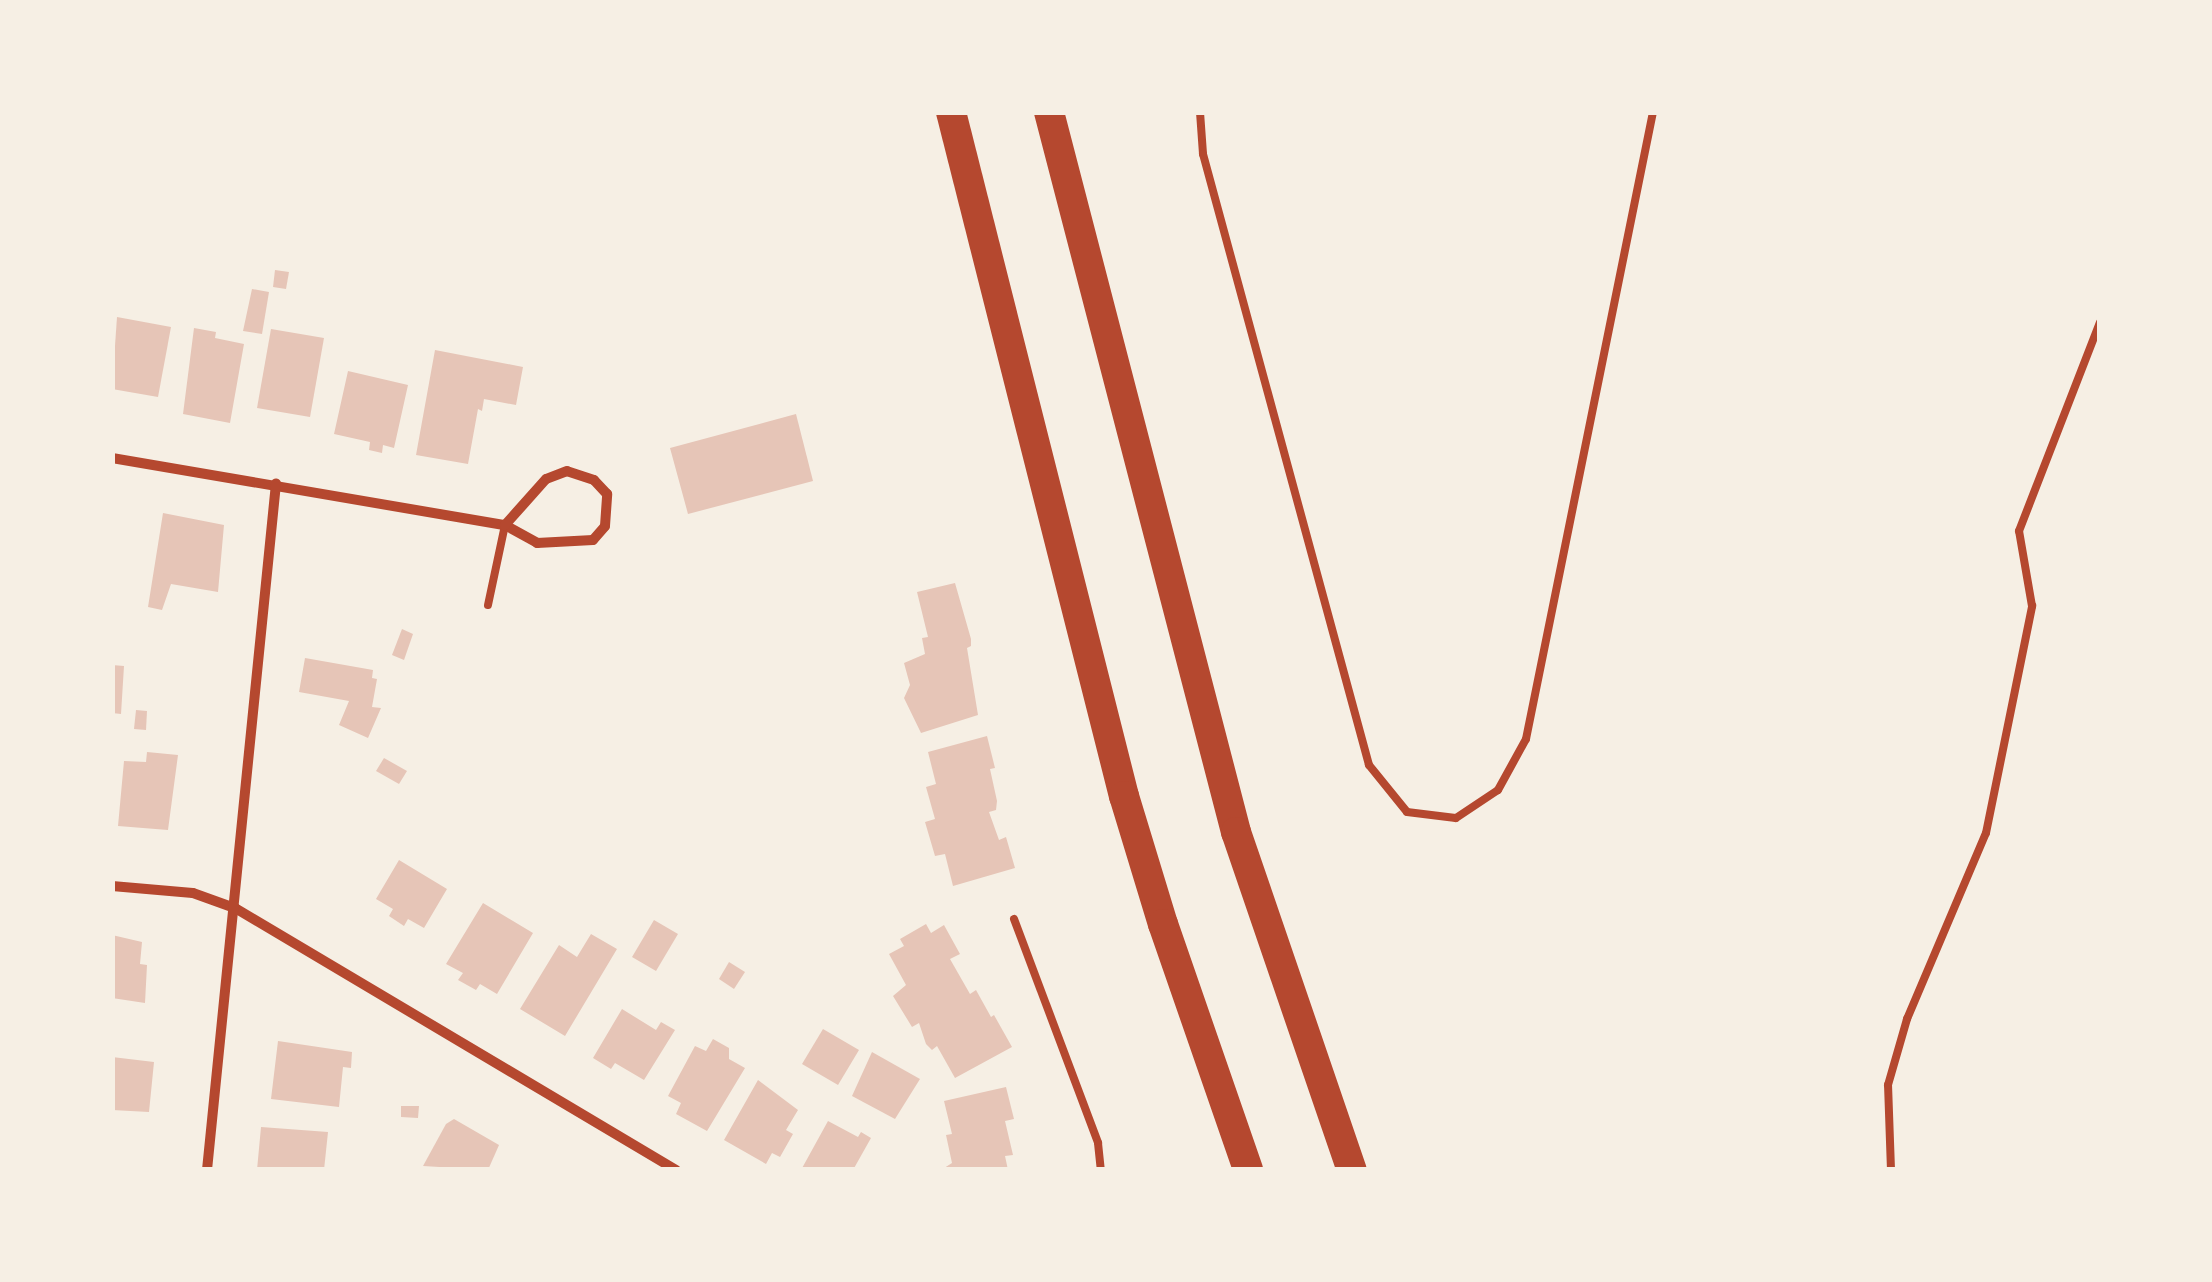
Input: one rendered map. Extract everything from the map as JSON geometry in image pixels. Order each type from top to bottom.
[{"type":"highway","points":[[951,112],[1124,796],[1168,940],[1248,1170]]},
{"type":"highway","points":[[1049,112],[1214,754],[1277,959],[1352,1170]]},
{"type":"street","points":[[112,458],[276,482],[505,524],[537,543],[593,540],[604,526],[607,494],[594,480],[567,472],[546,479],[505,524]]},
{"type":"street","points":[[207,1170],[276,482]]},
{"type":"street","points":[[112,886],[192,893],[235,908],[676,1170]]},
{"type":"lane","points":[[1200,112],[1203,154],[1369,765],[1407,812],[1456,818],[1498,790],[1526,739],[1653,112]]},
{"type":"lane","points":[[1891,1170],[1888,1084],[1907,1018],[1986,833],[2032,606],[2019,531],[2100,322]]},
{"type":"lane","points":[[488,605],[505,524]]},
{"type":"lane","points":[[1014,919],[1098,1143],[1101,1170]]},
{"type":"building","points":[[275,270],[289,272],[286,289],[273,287]]},
{"type":"building","points":[[252,289],[269,292],[262,334],[243,331]]},
{"type":"building","points":[[117,317],[171,327],[158,397],[112,389]]},
{"type":"building","points":[[194,328],[216,332],[215,338],[244,344],[230,423],[183,414]]},
{"type":"building","points":[[271,329],[324,338],[310,417],[257,408]]},
{"type":"building","points":[[435,350],[523,367],[516,405],[484,399],[482,411],[478,409],[468,464],[416,455]]},
{"type":"building","points":[[348,371],[408,385],[394,448],[383,445],[382,453],[369,450],[370,442],[334,434]]},
{"type":"building","points":[[796,414],[813,481],[688,514],[670,448]]},
{"type":"building","points":[[163,513],[224,525],[218,592],[171,584],[162,610],[148,607]]},
{"type":"building","points":[[955,583],[971,639],[967,648],[978,715],[921,733],[904,698],[910,685],[904,663],[925,654],[922,638],[928,637],[917,592]]},
{"type":"building","points":[[402,629],[413,634],[404,660],[392,655]]},
{"type":"building","points":[[305,658],[373,670],[372,678],[377,679],[372,707],[381,708],[368,738],[339,725],[349,701],[299,692]]},
{"type":"building","points":[[112,665],[124,666],[121,714],[112,713]]},
{"type":"building","points":[[136,710],[147,711],[146,730],[134,729]]},
{"type":"building","points":[[987,736],[995,768],[990,769],[997,801],[996,810],[989,812],[999,840],[1006,837],[1015,868],[953,886],[945,854],[935,856],[925,822],[935,819],[926,787],[936,784],[928,752]]},
{"type":"building","points":[[147,752],[178,755],[168,830],[118,826],[124,761],[146,762]]},
{"type":"building","points":[[384,758],[407,771],[399,784],[376,771]]},
{"type":"building","points":[[399,860],[447,889],[424,928],[408,919],[404,926],[389,916],[393,909],[376,899]]},
{"type":"building","points":[[483,903],[533,933],[497,994],[480,984],[476,990],[458,980],[463,973],[446,964]]},
{"type":"building","points":[[654,920],[678,934],[656,971],[632,957]]},
{"type":"building","points":[[926,924],[931,933],[944,925],[960,954],[950,959],[970,994],[976,990],[1012,1047],[955,1078],[937,1046],[932,1050],[926,1044],[919,1023],[912,1027],[893,996],[906,985],[889,954],[904,946],[900,939]]},
{"type":"building","points":[[591,934],[617,949],[565,1036],[520,1009],[559,945],[577,957]]},
{"type":"building","points":[[112,935],[142,942],[140,964],[147,965],[145,1003],[112,998]]},
{"type":"building","points":[[729,962],[745,972],[734,989],[719,979]]},
{"type":"building","points":[[622,1009],[656,1030],[661,1022],[675,1030],[644,1080],[615,1063],[611,1069],[593,1058]]},
{"type":"building","points":[[823,1029],[859,1050],[838,1085],[802,1064]]},
{"type":"building","points":[[713,1039],[729,1048],[729,1059],[745,1068],[707,1131],[676,1114],[681,1103],[668,1096],[695,1046],[706,1051]]},
{"type":"building","points":[[278,1041],[352,1052],[351,1068],[343,1067],[339,1107],[271,1099]]},
{"type":"building","points":[[872,1052],[920,1079],[895,1119],[852,1096]]},
{"type":"building","points":[[112,1057],[154,1062],[149,1112],[112,1110]]},
{"type":"building","points":[[758,1080],[798,1110],[786,1130],[793,1134],[780,1157],[772,1153],[766,1164],[724,1140]]},
{"type":"building","points":[[1006,1087],[1014,1119],[1005,1121],[1013,1155],[1005,1156],[1008,1170],[941,1170],[952,1163],[946,1135],[952,1134],[944,1101]]},
{"type":"building","points":[[401,1106],[419,1106],[418,1118],[401,1117]]},
{"type":"building","points":[[454,1119],[499,1145],[488,1170],[423,1166],[446,1124]]},
{"type":"building","points":[[828,1121],[858,1137],[861,1132],[871,1138],[853,1170],[801,1170]]},
{"type":"building","points":[[261,1127],[328,1132],[324,1170],[257,1170]]}]
